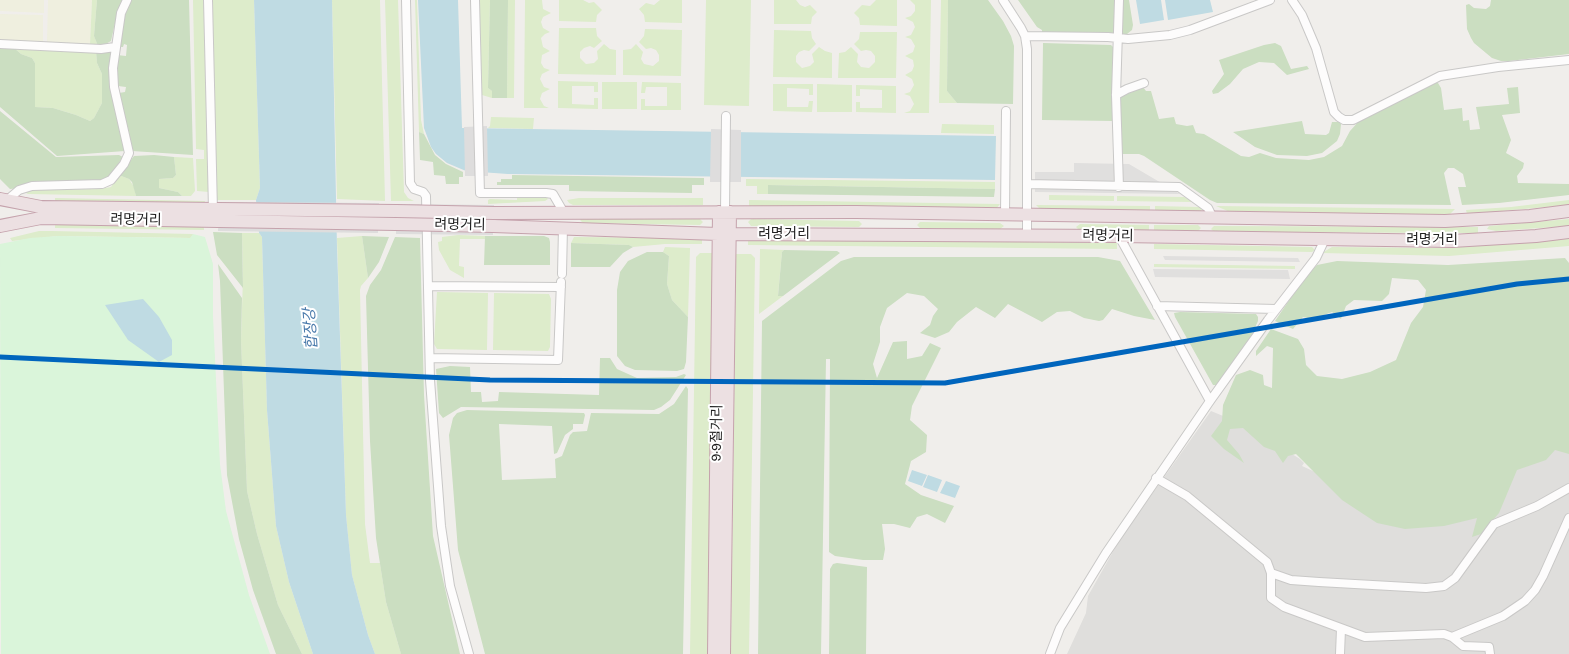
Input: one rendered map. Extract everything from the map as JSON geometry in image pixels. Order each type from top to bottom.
[{"type":"highway","name":"려명거리","points":[[3,200],[41,207],[217,214],[378,224],[563,228],[724,234],[1027,235],[1452,240],[1536,236],[1569,232]]},
{"type":"highway","name":"려명거리","points":[[0,226],[41,218],[378,211],[494,214],[725,212],[1445,221],[1530,216],[1569,211]]},
{"type":"highway","name":"9·9절거리","points":[[714,654],[725,212]]},
{"type":"highway","name":"9·9절거리","points":[[724,234],[724,654]]},
{"type":"street","points":[[3,200],[19,190],[32,186],[102,184],[111,180],[117,174],[129,153],[114,87],[113,68],[121,13],[127,0]]},
{"type":"street","points":[[208,0],[217,214]]},
{"type":"street","points":[[406,0],[410,183],[414,189],[423,192],[426,196],[430,358],[441,526],[450,586],[469,654]]},
{"type":"street","points":[[475,0],[480,193],[553,194],[564,213]]},
{"type":"street","points":[[1003,0],[1025,36],[1028,58],[1027,235]]},
{"type":"street","points":[[1118,187],[1116,96],[1119,0]]},
{"type":"street","points":[[1025,36],[1137,39],[1170,35],[1190,30],[1270,0]]},
{"type":"street","points":[[1292,0],[1302,15],[1316,48],[1334,112],[1344,120],[1353,120],[1440,76],[1498,67],[1569,60]]},
{"type":"street","points":[[0,44],[101,49],[115,47]]},
{"type":"street","points":[[1116,96],[1127,89],[1144,83]]},
{"type":"street","points":[[1005,215],[1006,111]]},
{"type":"street","points":[[725,212],[726,116]]},
{"type":"street","points":[[1027,184],[1118,187],[1179,187],[1208,208],[1213,218]]},
{"type":"street","points":[[562,274],[563,228]]},
{"type":"street","points":[[1119,236],[1210,401]]},
{"type":"street","points":[[1050,654],[1060,628],[1077,598],[1156,478],[1276,309],[1316,258],[1325,239]]},
{"type":"street","points":[[428,286],[561,285],[558,360],[430,358]]},
{"type":"street","points":[[1157,306],[1276,309]]},
{"type":"street","points":[[1156,478],[1187,496],[1267,562],[1271,573],[1271,598],[1284,607],[1365,637],[1430,636],[1444,634],[1452,637],[1463,646],[1489,646],[1490,654]]},
{"type":"street","points":[[1271,573],[1291,580],[1426,588],[1444,586],[1455,578],[1494,524],[1543,503],[1569,488]]},
{"type":"street","points":[[1452,637],[1503,616],[1526,601],[1535,590],[1543,576],[1569,518]]},
{"type":"street","points":[[1340,654],[1341,629]]},
{"type":"shaded area","points":[[1074,163],[1129,164],[1180,194],[1035,192],[1035,172],[1074,172]]},
{"type":"shaded area","points":[[1163,256],[1298,258],[1300,262],[1165,260]]},
{"type":"shaded area","points":[[1153,269],[1288,270],[1290,279],[1155,277]]},
{"type":"shaded area","points":[[1211,411],[1245,425],[1300,459],[1304,463],[1302,466],[1418,519],[1514,453],[1569,440],[1569,654],[1067,654],[1086,613],[1088,596],[1119,541]]},
{"type":"green space","points":[[0,0],[44,0],[44,13],[0,11]]},
{"type":"green space","points":[[48,0],[92,0],[90,44],[47,42]]},
{"type":"green space","points":[[92,0],[97,0],[94,36],[98,46],[90,44]]},
{"type":"green space","points":[[97,0],[124,0],[117,14],[111,41],[102,46],[98,46],[94,36]]},
{"type":"green space","points":[[130,0],[189,0],[193,155],[132,151],[119,93],[125,92],[126,87],[118,86],[116,73],[117,55],[126,56],[127,45],[124,44],[123,47],[118,47],[123,13]]},
{"type":"green space","points":[[193,0],[206,0],[211,191],[209,192],[197,191],[196,159],[204,159],[204,150],[196,149]]},
{"type":"green space","points":[[210,0],[254,0],[260,188],[256,200],[216,200]]},
{"type":"green space","points":[[332,0],[380,0],[385,201],[337,199]]},
{"type":"green space","points":[[385,0],[398,0],[404,192],[408,198],[414,201],[391,201]]},
{"type":"green space","points":[[415,0],[417,0],[421,120],[424,134],[419,132]]},
{"type":"green space","points":[[479,0],[490,0],[488,88],[492,91],[492,98],[482,95]]},
{"type":"green space","points":[[490,0],[508,0],[507,98],[492,98],[492,91],[488,88]]},
{"type":"green space","points":[[508,0],[515,0],[514,98],[507,98]]},
{"type":"green space","points":[[525,0],[542,0],[543,9],[551,13],[543,17],[541,22],[543,28],[550,32],[541,38],[543,47],[550,51],[542,55],[541,63],[544,68],[550,70],[542,74],[540,79],[544,87],[550,89],[542,93],[540,99],[544,106],[549,108],[524,108]]},
{"type":"green space","points":[[559,0],[583,0],[589,3],[594,2],[602,10],[597,15],[596,22],[559,21]]},
{"type":"green space","points":[[660,0],[682,0],[682,23],[645,22],[644,15],[639,9],[646,3],[654,5]]},
{"type":"green space","points":[[706,0],[751,0],[749,106],[704,105]]},
{"type":"green space","points":[[774,0],[796,0],[800,5],[805,7],[810,5],[817,12],[812,17],[811,24],[774,24]]},
{"type":"green space","points":[[876,0],[897,0],[897,26],[860,25],[859,18],[854,13],[862,5],[870,6]]},
{"type":"green space","points":[[910,0],[931,0],[929,113],[904,113],[910,111],[914,104],[910,96],[904,94],[910,92],[914,85],[912,79],[905,75],[912,71],[914,66],[913,60],[905,56],[913,52],[915,46],[911,39],[905,37],[911,35],[915,27],[913,22],[905,18],[911,16],[915,11],[915,5]]},
{"type":"green space","points":[[941,0],[948,0],[947,91],[957,103],[939,103]]},
{"type":"green space","points":[[948,0],[988,0],[1003,21],[1011,36],[1014,46],[1013,104],[957,103],[947,91]]},
{"type":"green space","points":[[1018,0],[1116,0],[1115,35],[1042,34],[1042,30],[1037,27]]},
{"type":"green space","points":[[1123,0],[1129,0],[1133,25],[1132,30],[1127,34],[1120,35]]},
{"type":"green space","points":[[1491,0],[1569,0],[1569,54],[1509,61],[1501,61],[1492,58],[1474,43],[1471,38],[1467,29],[1466,5],[1469,4],[1474,8],[1486,9],[1490,6]]},
{"type":"green space","points":[[0,14],[43,15],[43,42],[0,41]]},
{"type":"green space","points":[[559,28],[596,28],[597,36],[602,41],[594,48],[590,46],[584,48],[580,52],[580,58],[586,64],[594,63],[598,59],[597,51],[604,44],[610,49],[616,50],[616,75],[558,74]]},
{"type":"green space","points":[[645,29],[682,30],[681,76],[623,75],[623,50],[631,49],[636,44],[643,52],[641,59],[644,64],[653,66],[659,61],[659,55],[656,50],[651,48],[646,49],[639,42],[644,36]]},
{"type":"green space","points":[[774,30],[811,31],[812,38],[816,44],[809,51],[804,50],[799,52],[796,56],[796,62],[802,68],[810,66],[814,62],[812,54],[819,47],[832,53],[832,78],[773,77]]},
{"type":"green space","points":[[860,32],[897,32],[896,78],[838,78],[839,53],[845,52],[851,47],[858,54],[857,62],[861,67],[869,68],[875,62],[875,56],[871,51],[861,51],[854,44],[859,39]]},
{"type":"green space","points":[[1043,43],[1111,45],[1113,47],[1113,121],[1042,120]]},
{"type":"green space","points":[[1275,43],[1281,46],[1291,69],[1307,66],[1309,69],[1287,75],[1274,63],[1259,62],[1243,69],[1230,84],[1218,93],[1213,94],[1212,91],[1224,74],[1219,60],[1264,45]]},
{"type":"green space","points":[[0,47],[13,47],[21,54],[32,58],[35,63],[35,107],[53,108],[90,121],[94,118],[102,103],[102,74],[97,63],[96,51],[111,50],[111,69],[125,151],[57,156],[0,107]]},
{"type":"green space","points":[[13,47],[96,51],[97,63],[102,74],[102,103],[94,118],[90,121],[53,108],[35,107],[35,63],[32,58],[21,54]]},
{"type":"green space","points":[[558,81],[598,82],[598,92],[594,92],[594,86],[572,86],[572,104],[594,105],[594,98],[598,98],[598,109],[558,108]]},
{"type":"green space","points":[[602,82],[637,82],[637,109],[602,109]]},
{"type":"green space","points":[[642,82],[681,83],[681,110],[641,110],[641,99],[645,99],[645,106],[667,106],[667,87],[646,87],[645,93],[641,93]]},
{"type":"green space","points":[[1434,83],[1438,83],[1441,88],[1444,110],[1462,108],[1463,121],[1469,120],[1470,130],[1480,129],[1476,107],[1509,104],[1507,88],[1518,87],[1520,113],[1502,115],[1511,140],[1506,153],[1524,163],[1523,168],[1517,176],[1518,183],[1569,184],[1569,195],[1499,203],[1462,205],[1458,187],[1466,187],[1463,174],[1454,168],[1448,168],[1444,173],[1451,205],[1217,203],[1210,200],[1144,156],[1139,154],[1121,154],[1119,98],[1120,96],[1143,87],[1146,91],[1151,91],[1159,119],[1174,117],[1176,124],[1187,126],[1193,125],[1196,133],[1204,134],[1241,156],[1249,157],[1260,153],[1276,158],[1309,160],[1324,157],[1342,146],[1350,131],[1360,120]]},
{"type":"green space","points":[[773,84],[813,84],[813,95],[809,95],[809,89],[787,88],[787,107],[808,107],[809,101],[813,101],[812,112],[773,111]]},
{"type":"green space","points":[[817,84],[852,85],[852,112],[817,112]]},
{"type":"green space","points":[[856,85],[896,86],[896,113],[856,112],[856,102],[860,102],[860,108],[882,108],[882,90],[860,89],[860,96],[856,96]]},
{"type":"green space","points":[[0,111],[56,157],[119,155],[123,157],[109,177],[104,180],[10,189],[0,179]]},
{"type":"green space","points":[[491,117],[534,118],[533,129],[488,128],[490,126]]},
{"type":"green space","points":[[1302,121],[1305,134],[1326,135],[1329,133],[1332,122],[1339,122],[1341,124],[1340,134],[1337,141],[1322,153],[1307,156],[1277,155],[1255,147],[1233,132]]},
{"type":"green space","points":[[942,124],[994,125],[994,134],[941,133]]},
{"type":"green space","points":[[419,132],[424,134],[435,155],[446,164],[463,172],[463,177],[459,177],[459,184],[446,184],[445,176],[434,175],[433,162],[420,160]]},
{"type":"green space","points":[[154,155],[174,157],[176,175],[173,178],[159,179],[159,188],[178,192],[182,196],[136,196],[132,182],[129,179],[119,175],[134,156]]},
{"type":"green space","points":[[174,157],[193,158],[195,191],[191,196],[182,196],[178,192],[159,188],[159,179],[173,178],[176,175]]},
{"type":"green space","points":[[119,175],[129,179],[134,187],[136,196],[28,194],[24,192],[31,190],[100,189],[111,187]]},
{"type":"green space","points":[[512,175],[704,178],[704,185],[692,185],[692,193],[569,191],[569,185],[497,185],[497,182],[501,182],[501,179],[512,179]]},
{"type":"green space","points":[[746,179],[995,182],[995,189],[768,185],[768,194],[757,194],[757,186],[746,186]]},
{"type":"green space","points":[[768,185],[995,189],[994,197],[768,194]]},
{"type":"green space","points":[[1049,195],[1114,196],[1114,201],[1049,200]]},
{"type":"green space","points":[[1117,196],[1184,197],[1194,202],[1117,201]]},
{"type":"green space","points":[[55,198],[205,201],[204,206],[55,203]]},
{"type":"green space","points":[[517,198],[548,199],[545,201],[488,204],[488,200],[490,199],[517,200]]},
{"type":"green space","points":[[579,198],[703,198],[703,205],[573,205],[567,200]]},
{"type":"green space","points":[[749,200],[1000,204],[996,209],[749,206]]},
{"type":"green space","points":[[1569,200],[1569,205],[1467,214],[1466,210],[1511,207]]},
{"type":"green space","points":[[1036,205],[1150,206],[1150,211],[1045,210],[1040,209]]},
{"type":"green space","points":[[1155,206],[1199,207],[1202,209],[1200,212],[1155,211]]},
{"type":"green space","points":[[1216,206],[1455,209],[1449,215],[1230,212]]},
{"type":"green space","points":[[583,217],[700,219],[703,222],[700,225],[583,223],[580,220]]},
{"type":"green space","points":[[751,219],[859,221],[862,224],[859,227],[751,226],[748,222]]},
{"type":"green space","points":[[1569,219],[1569,226],[1496,231],[1487,229],[1489,226]]},
{"type":"green space","points":[[920,222],[1000,223],[1004,226],[1000,229],[920,228],[917,225]]},
{"type":"green space","points":[[55,224],[204,226],[204,230],[55,228]]},
{"type":"green space","points":[[1080,224],[1149,225],[1149,231],[1079,230],[1076,227]]},
{"type":"green space","points":[[1154,225],[1198,225],[1201,228],[1198,231],[1154,231]]},
{"type":"green space","points":[[1214,226],[1478,227],[1478,233],[1214,232],[1211,229]]},
{"type":"green space","points":[[39,231],[193,234],[191,238],[58,236],[12,241],[10,238]]},
{"type":"green space","points":[[213,232],[242,233],[243,288],[217,255]]},
{"type":"green space","points":[[242,233],[259,233],[262,237],[267,410],[276,526],[289,582],[313,654],[302,654],[278,605],[257,534],[247,491],[241,341],[243,277]]},
{"type":"green space","points":[[193,234],[205,237],[213,264],[213,316],[220,464],[226,511],[249,595],[270,654],[1,654],[0,244],[30,238],[58,236],[190,238]]},
{"type":"green space","points":[[458,235],[485,236],[485,239],[460,239],[459,266],[464,267],[464,278],[450,270],[439,250],[438,242],[442,241],[442,237]]},
{"type":"green space","points":[[362,236],[368,278],[361,286],[360,290],[365,524],[370,563],[380,563],[386,602],[401,654],[375,654],[368,635],[352,575],[346,515],[337,238]]},
{"type":"green space","points":[[362,236],[389,237],[379,262],[368,278]]},
{"type":"green space","points":[[485,236],[544,236],[549,238],[550,265],[484,265]]},
{"type":"green space","points":[[395,237],[420,238],[424,395],[433,536],[460,654],[401,654],[386,602],[376,538],[370,441],[366,296],[370,285],[381,270]]},
{"type":"green space","points":[[574,237],[702,238],[702,244],[665,244],[633,247],[629,245],[571,243]]},
{"type":"green space","points":[[1569,238],[1569,246],[1449,256],[1322,253],[1332,247],[1449,248]]},
{"type":"green space","points":[[748,239],[1117,243],[1117,249],[748,245]]},
{"type":"green space","points":[[571,243],[629,245],[633,247],[623,253],[610,267],[571,267]]},
{"type":"green space","points":[[1154,244],[1312,247],[1315,250],[1312,252],[1154,249]]},
{"type":"green space","points":[[665,247],[690,248],[688,317],[672,300],[667,284],[669,256],[663,252]]},
{"type":"green space","points":[[760,249],[784,250],[782,252],[778,295],[783,296],[759,314]]},
{"type":"green space","points":[[784,250],[837,251],[840,253],[783,296],[778,296],[782,252]]},
{"type":"green space","points":[[647,252],[663,252],[669,256],[667,284],[672,300],[688,317],[686,362],[684,369],[677,371],[635,370],[625,366],[617,356],[617,290],[620,272],[628,261]]},
{"type":"green space","points":[[700,253],[714,253],[709,654],[690,654],[696,257]]},
{"type":"green space","points":[[736,254],[751,254],[755,258],[749,654],[731,654]]},
{"type":"green space","points":[[854,257],[1098,257],[1120,261],[1155,320],[1134,316],[1112,309],[1103,320],[1099,321],[1084,318],[1070,311],[1057,312],[1042,322],[1008,304],[995,318],[976,307],[957,322],[949,332],[935,338],[920,333],[930,325],[933,316],[938,309],[924,296],[907,293],[887,308],[880,327],[880,342],[873,364],[877,378],[893,342],[907,341],[907,359],[922,356],[930,343],[941,348],[912,406],[910,420],[927,435],[926,452],[911,461],[905,484],[921,495],[954,506],[945,523],[927,514],[917,517],[910,528],[894,524],[882,524],[885,549],[883,560],[863,560],[835,556],[829,552],[830,359],[826,359],[821,654],[758,654],[762,321],[841,261]]},
{"type":"green space","points":[[1565,258],[1569,263],[1569,454],[1555,450],[1546,460],[1517,470],[1499,513],[1481,534],[1472,537],[1477,518],[1444,526],[1405,529],[1377,523],[1342,500],[1296,454],[1288,456],[1283,463],[1275,451],[1264,447],[1243,428],[1230,429],[1227,440],[1239,454],[1244,463],[1224,449],[1211,436],[1222,421],[1223,405],[1236,375],[1250,370],[1263,375],[1264,385],[1272,388],[1273,348],[1267,346],[1256,356],[1256,351],[1271,329],[1298,339],[1304,349],[1306,365],[1317,376],[1342,379],[1370,372],[1396,360],[1411,323],[1423,307],[1426,290],[1418,280],[1392,278],[1389,294],[1382,301],[1354,300],[1346,306],[1341,319],[1332,312],[1313,319],[1303,317],[1293,329],[1275,321],[1305,277],[1317,265],[1337,261],[1448,265]]},
{"type":"green space","points":[[218,264],[242,298],[241,341],[247,491],[257,534],[278,605],[302,654],[276,654],[253,590],[239,539],[227,475],[220,281]]},
{"type":"green space","points":[[1154,264],[1295,266],[1295,269],[1154,267]]},
{"type":"green space","points":[[437,292],[488,293],[487,350],[437,349],[434,344]]},
{"type":"green space","points":[[494,293],[549,294],[551,299],[550,347],[548,351],[493,350]]},
{"type":"green space","points":[[1174,313],[1256,314],[1258,317],[1258,321],[1248,343],[1216,385],[1213,385],[1175,317]]},
{"type":"green space","points":[[600,358],[610,358],[617,369],[637,378],[676,377],[684,374],[686,375],[670,400],[654,410],[461,407],[443,418],[439,413],[436,369],[450,366],[470,367],[471,392],[481,392],[482,402],[498,401],[499,392],[599,395]]},
{"type":"green space","points":[[686,386],[688,389],[683,654],[485,654],[458,550],[449,435],[453,418],[457,413],[467,410],[584,413],[583,424],[573,424],[573,429],[565,435],[557,453],[554,454],[552,426],[499,424],[502,480],[556,478],[555,459],[562,456],[570,435],[573,432],[587,431],[591,413],[659,414],[674,404]]},
{"type":"green space","points":[[837,563],[867,567],[866,654],[829,654],[830,569],[833,564]]},
{"type":"water","name":"합장강","points":[[254,0],[332,0],[337,248],[346,515],[352,575],[368,635],[375,654],[313,654],[289,582],[276,526],[267,410],[262,237],[259,233],[256,200],[260,188]]},
{"type":"water","points":[[418,0],[458,0],[462,128],[996,136],[995,180],[508,174],[466,171],[447,163],[436,154],[431,147],[424,128]]},
{"type":"water","points":[[1136,0],[1161,0],[1164,20],[1140,24]]},
{"type":"water","points":[[1165,0],[1210,0],[1213,12],[1168,20]]},
{"type":"water","points":[[143,299],[159,317],[172,340],[172,355],[159,362],[128,340],[105,305]]},
{"type":"water","points":[[912,470],[927,475],[922,486],[908,481]]},
{"type":"water","points":[[928,475],[942,480],[937,492],[923,487]]},
{"type":"water","points":[[946,481],[960,486],[955,498],[940,493]]},
{"type":"pier","points":[[487,126],[488,176],[465,176],[464,127]]},
{"type":"pier","points":[[711,129],[741,130],[741,182],[710,182]]},
{"type":"pier","points":[[219,202],[379,203],[378,233],[218,231]]},
{"type":"pier","points":[[396,204],[494,205],[493,235],[396,234]]},
{"type":"transit line","points":[[0,357],[490,380],[945,383],[1517,284],[1569,279]]}]
